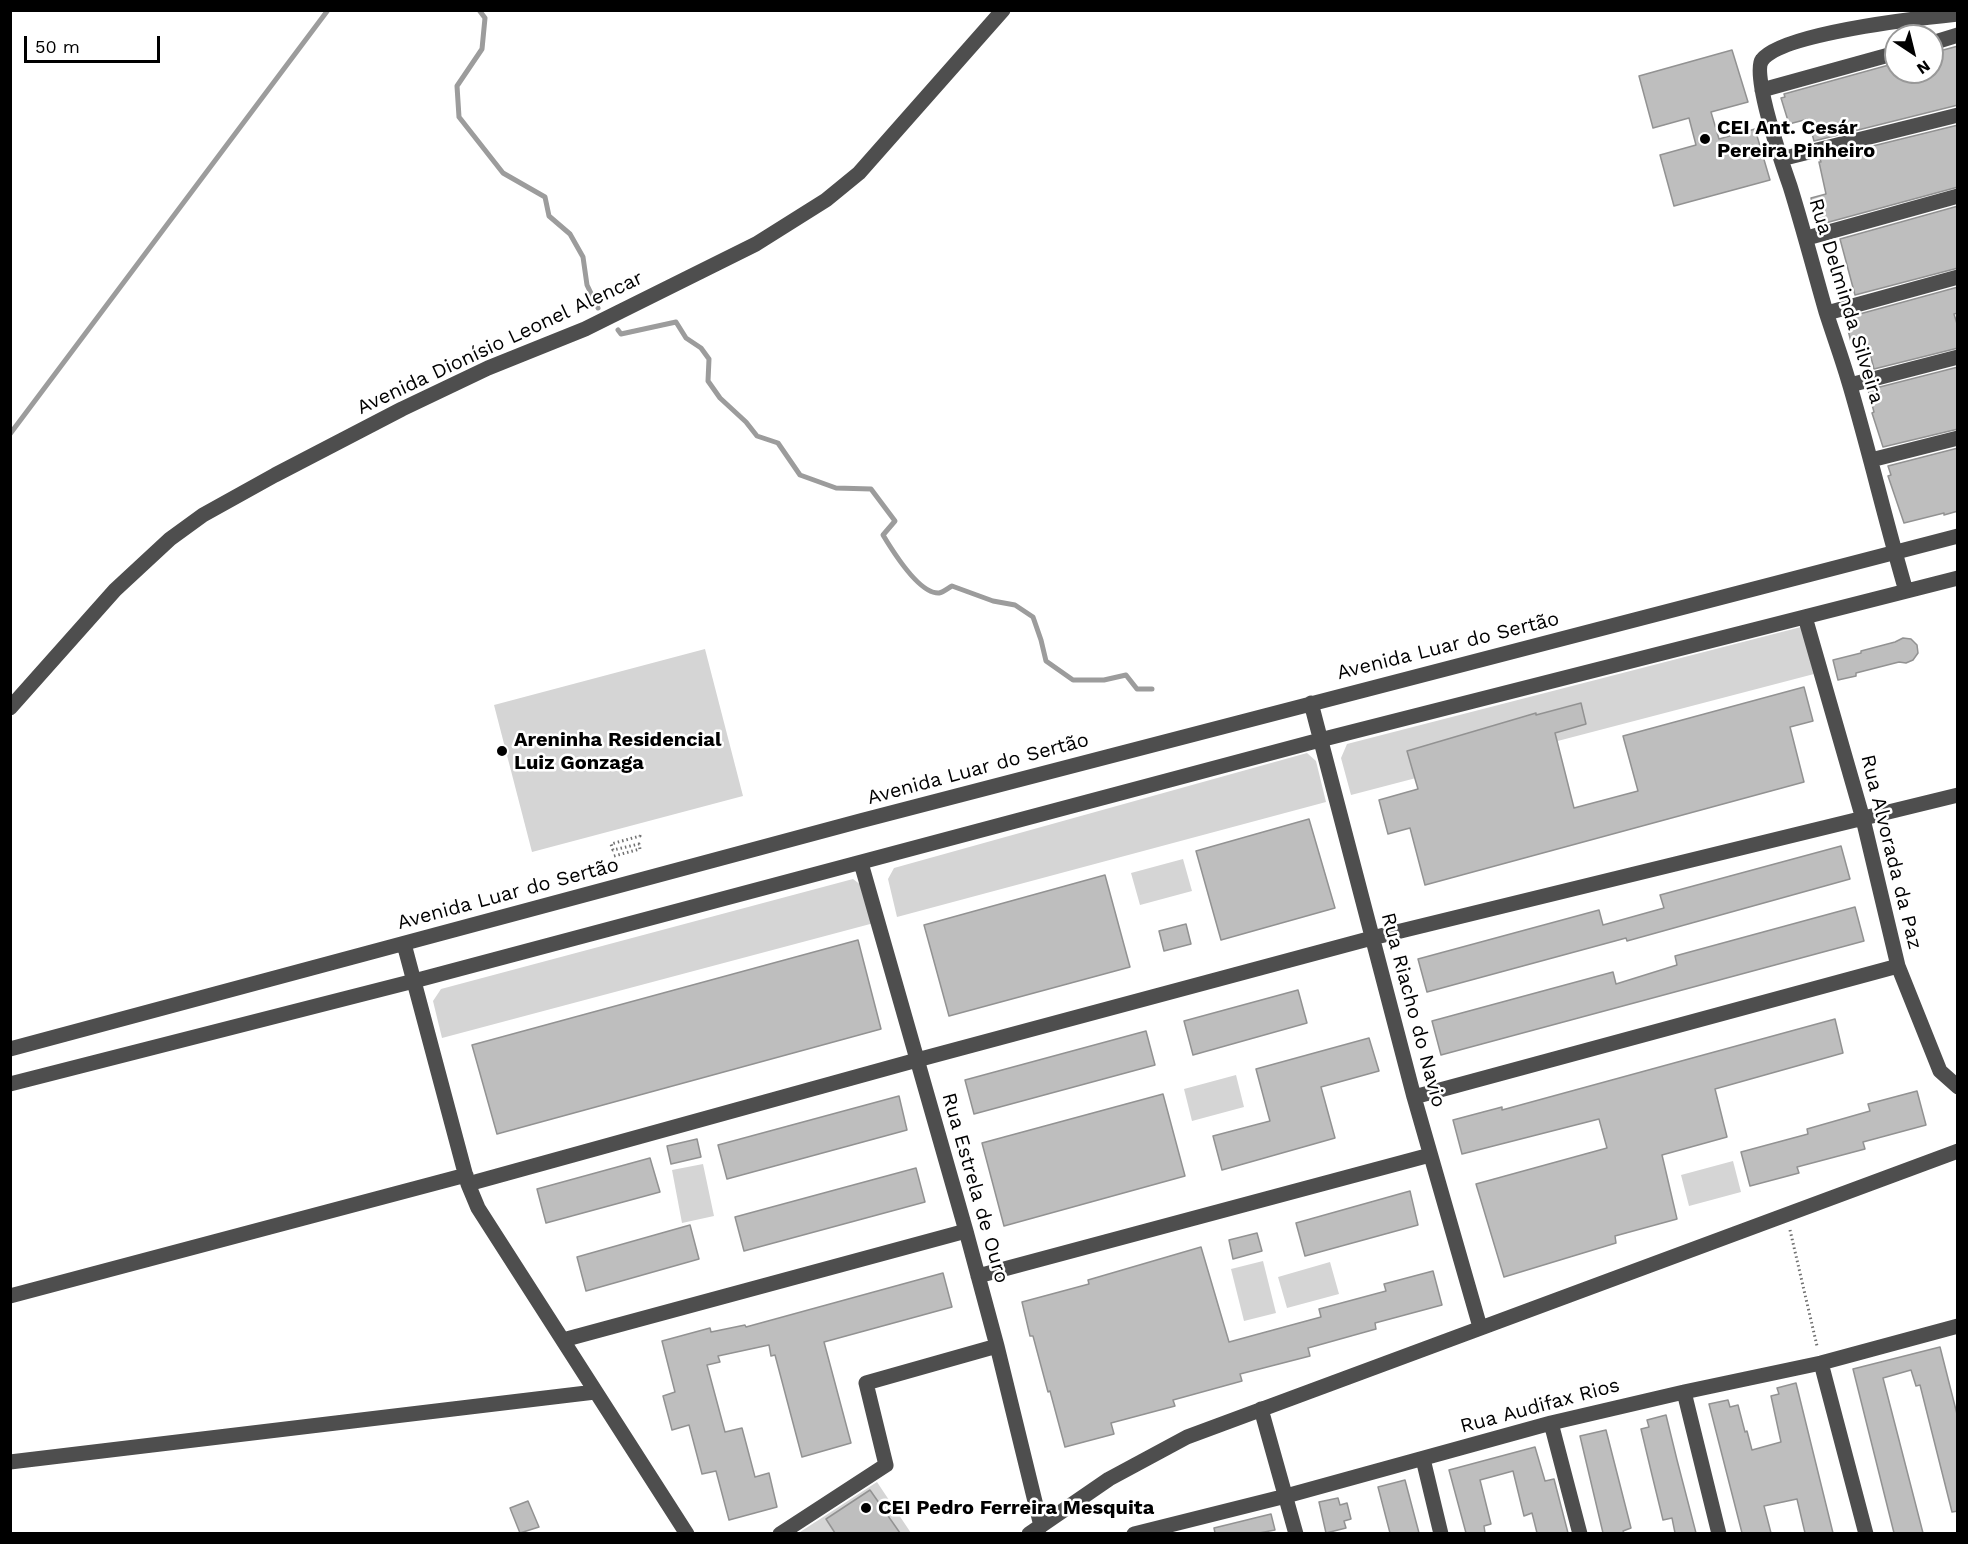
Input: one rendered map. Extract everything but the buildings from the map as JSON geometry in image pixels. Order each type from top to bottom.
[{"type":"street","name":"Avenida Dionísio Leonel Alencar","points":[[10,708],[115,590],[170,539],[203,515],[402,409],[488,368],[585,328],[756,244],[826,200],[859,173],[1003,10]]},
{"type":"street","name":"Rua Delminda Silveira","points":[[1906,591],[1850,385],[1781,159],[1758,69],[1766,54],[1796,40],[1958,14]]},
{"type":"street","points":[[1762,90],[1884,56]]},
{"type":"street","points":[[1781,159],[1958,116]]},
{"type":"street","points":[[1806,238],[1958,196]]},
{"type":"street","points":[[1827,313],[1958,277]]},
{"type":"street","points":[[1850,385],[1958,357]]},
{"type":"street","points":[[1871,460],[1958,438]]},
{"type":"street","name":"Avenida Luar do Sertão","points":[[10,1048],[849,824],[1958,536]]},
{"type":"street","points":[[10,1084],[414,981],[1320,740],[1958,578]]},
{"type":"street","name":"Rua Alvorada da Paz","points":[[1805,617],[1863,819],[1898,966],[1940,1071],[1958,1087]]},
{"type":"street","name":"Rua Riacho do Navio","points":[[1311,703],[1414,1097],[1480,1327]]},
{"type":"street","points":[[10,1296],[467,1179],[1372,938],[1958,795]]},
{"type":"street","name":"Rua Estrela de Ouro","points":[[861,863],[997,1346],[1035,1530]]},
{"type":"street","points":[[404,944],[467,1179],[478,1208],[687,1533]]},
{"type":"street","points":[[1414,1097],[1898,966]]},
{"type":"street","points":[[1035,1530],[1109,1479],[1187,1437],[1958,1151]]},
{"type":"street","points":[[978,1276],[1430,1155]]},
{"type":"street","points":[[563,1340],[966,1231]]},
{"type":"street","name":"Rua Audifax Rios","points":[[1144,1532],[1551,1424],[1684,1392],[1821,1363],[1957,1329]]},
{"type":"street","points":[[780,1533],[886,1465],[866,1383],[997,1346]]},
{"type":"street","points":[[1821,1363],[1866,1533]]},
{"type":"street","points":[[10,1462],[595,1392]]},
{"type":"street","points":[[1684,1392],[1719,1533]]},
{"type":"street","points":[[1261,1409],[1296,1533]]},
{"type":"street","points":[[1551,1424],[1580,1533]]},
{"type":"street","points":[[1423,1459],[1441,1533]]},
{"type":"path","points":[[614,856],[640,849],[639,844],[613,850],[611,844],[640,836],[639,833]]},
{"type":"path","points":[[1787,1215],[1821,1363]]},
{"type":"shaded area","points":[[1801,627],[1814,674],[1351,795],[1341,758],[1347,744]]},
{"type":"shaded area","points":[[705,649],[743,796],[532,852],[494,705]]},
{"type":"shaded area","points":[[1307,753],[1316,761],[1326,802],[897,917],[888,879],[894,868]]},
{"type":"shaded area","points":[[1183,859],[1192,891],[1140,905],[1131,873]]},
{"type":"shaded area","points":[[853,879],[861,885],[874,923],[442,1038],[433,1001],[441,989]]},
{"type":"shaded area","points":[[1236,1075],[1244,1107],[1192,1121],[1184,1089]]},
{"type":"shaded area","points":[[1733,1161],[1741,1192],[1689,1206],[1681,1175]]},
{"type":"shaded area","points":[[703,1164],[714,1216],[682,1223],[672,1170]]},
{"type":"shaded area","points":[[1263,1261],[1276,1313],[1244,1321],[1231,1269]]},
{"type":"shaded area","points":[[1330,1262],[1339,1294],[1287,1308],[1278,1277]]},
{"type":"shaded area","points":[[877,1482],[911,1533],[900,1533],[870,1490],[826,1519],[835,1533],[797,1534]]},
{"type":"waterway","points":[[10,434],[328,10]]},
{"type":"waterway","points":[[479,10],[485,18],[482,49],[457,86],[459,117],[503,173],[545,197],[549,216],[570,234],[583,257],[587,285],[598,308]]},
{"type":"waterway","points":[[618,330],[621,334],[676,322],[686,338],[701,348],[709,359],[708,381],[720,398],[746,422],[757,436],[778,443],[800,475],[836,488],[871,489],[895,521],[883,535],[907,570],[923,586],[939,593],[952,586],[993,601],[1015,605],[1033,617],[1046,661],[1073,680],[1104,680],[1126,675],[1137,689],[1152,689]]},
{"type":"place","name":"CEI Ant. Cesár Pereira Pinheiro","points":[[1705,139]]},
{"type":"place","name":"Areninha Residencial Luiz Gonzaga","points":[[502,751]]},
{"type":"place","name":"CEI Pedro Ferreira Mesquita","points":[[866,1508]]}]
